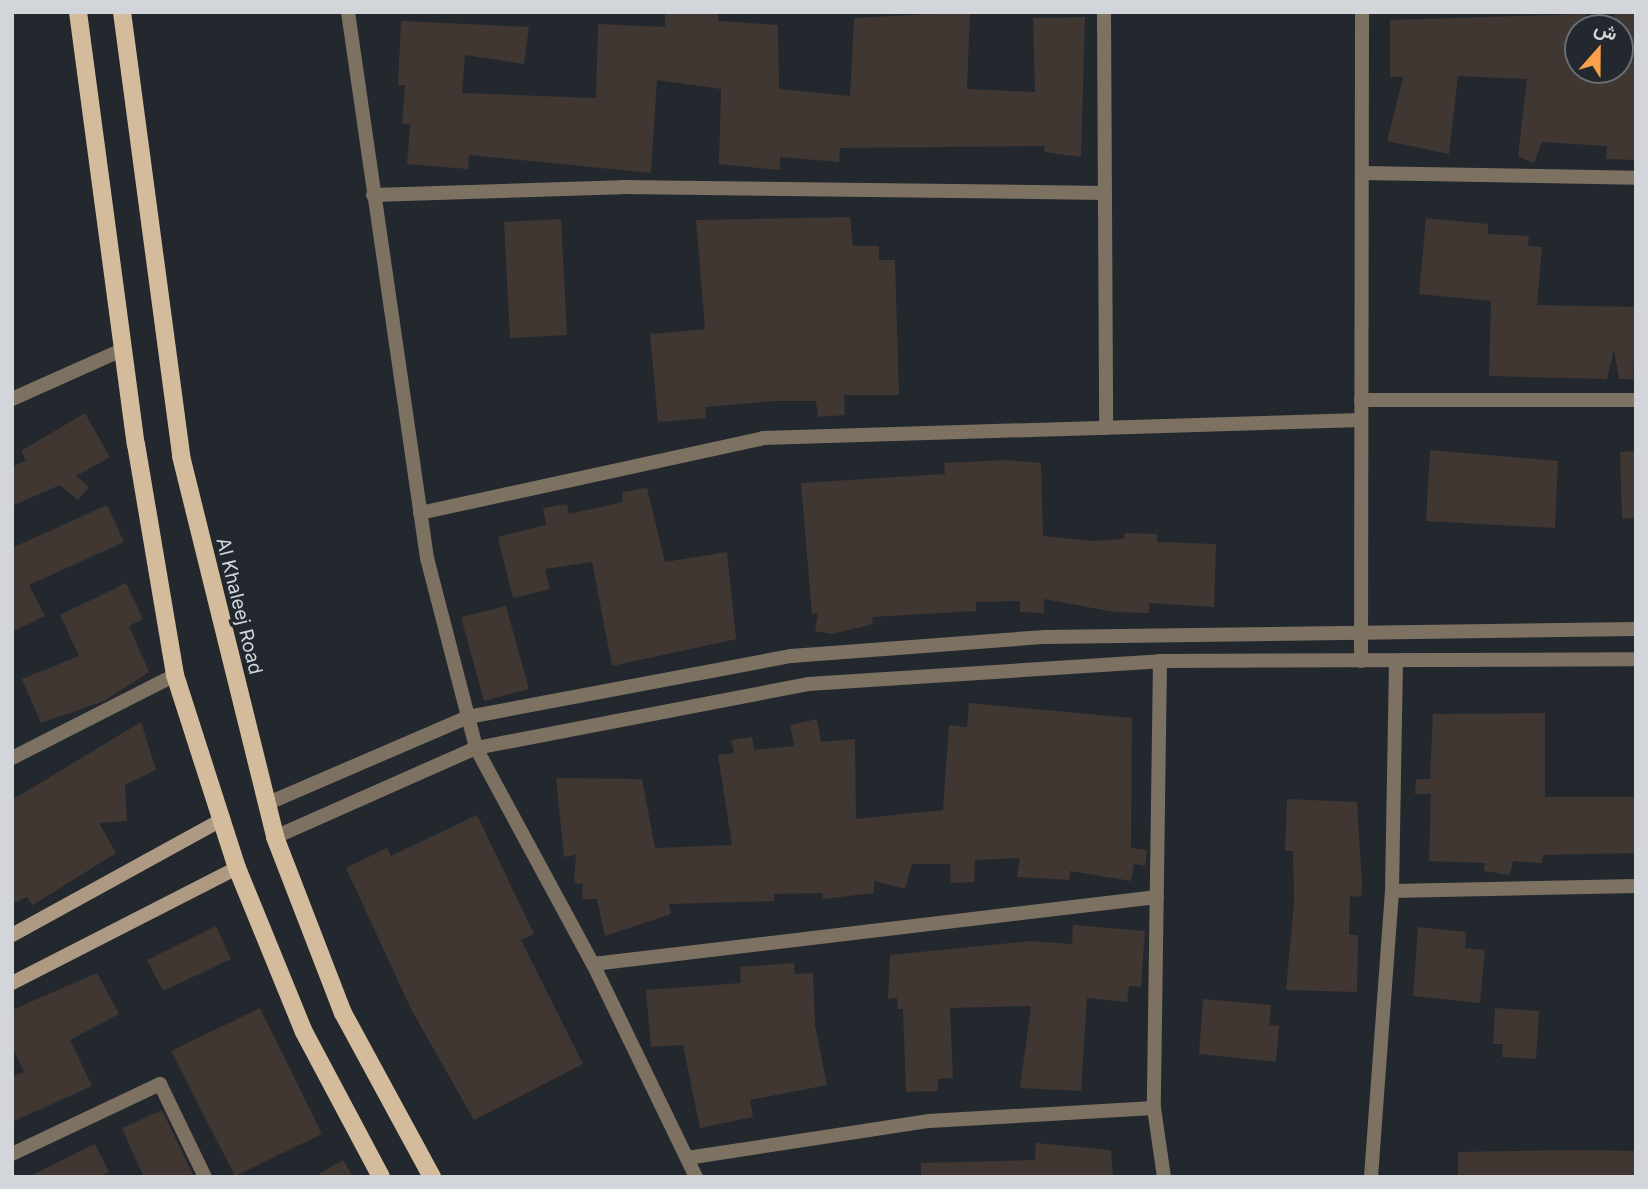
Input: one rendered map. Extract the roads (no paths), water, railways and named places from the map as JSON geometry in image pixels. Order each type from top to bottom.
[{"type":"main road","points":[[78,12],[124,349],[175,675],[237,869],[304,1032],[382,1177]]},
{"type":"main road","name":"Al Khaleej Road","points":[[122,12],[181,456],[275,837],[343,1013],[432,1177]]},
{"type":"main road","points":[[12,934],[223,819]]},
{"type":"main road","points":[[12,983],[237,869]]},
{"type":"street","points":[[348,12],[420,513],[476,748],[593,964],[696,1177]]},
{"type":"street","points":[[1104,12],[1106,428]]},
{"type":"street","points":[[1361,661],[1362,12]]},
{"type":"street","points":[[1362,173],[1636,178]]},
{"type":"street","points":[[373,195],[622,187],[1105,193]]},
{"type":"street","points":[[12,399],[124,349]]},
{"type":"street","points":[[1361,400],[1636,400]]},
{"type":"street","points":[[420,513],[763,438],[1362,420]]},
{"type":"street","points":[[267,804],[468,717],[791,656],[1045,637],[1361,629],[1636,629]]},
{"type":"street","points":[[275,837],[476,748],[808,684],[1160,661],[1636,660]]},
{"type":"street","points":[[1160,661],[1154,1108],[1164,1177]]},
{"type":"street","points":[[1371,1177],[1392,891],[1396,661]]},
{"type":"street","points":[[14,752],[175,675]]},
{"type":"street","points":[[1392,891],[1636,886]]},
{"type":"street","points":[[593,964],[1157,897]]},
{"type":"street","points":[[12,1154],[160,1084],[205,1177]]},
{"type":"street","points":[[687,1158],[929,1121],[1154,1108]]}]
